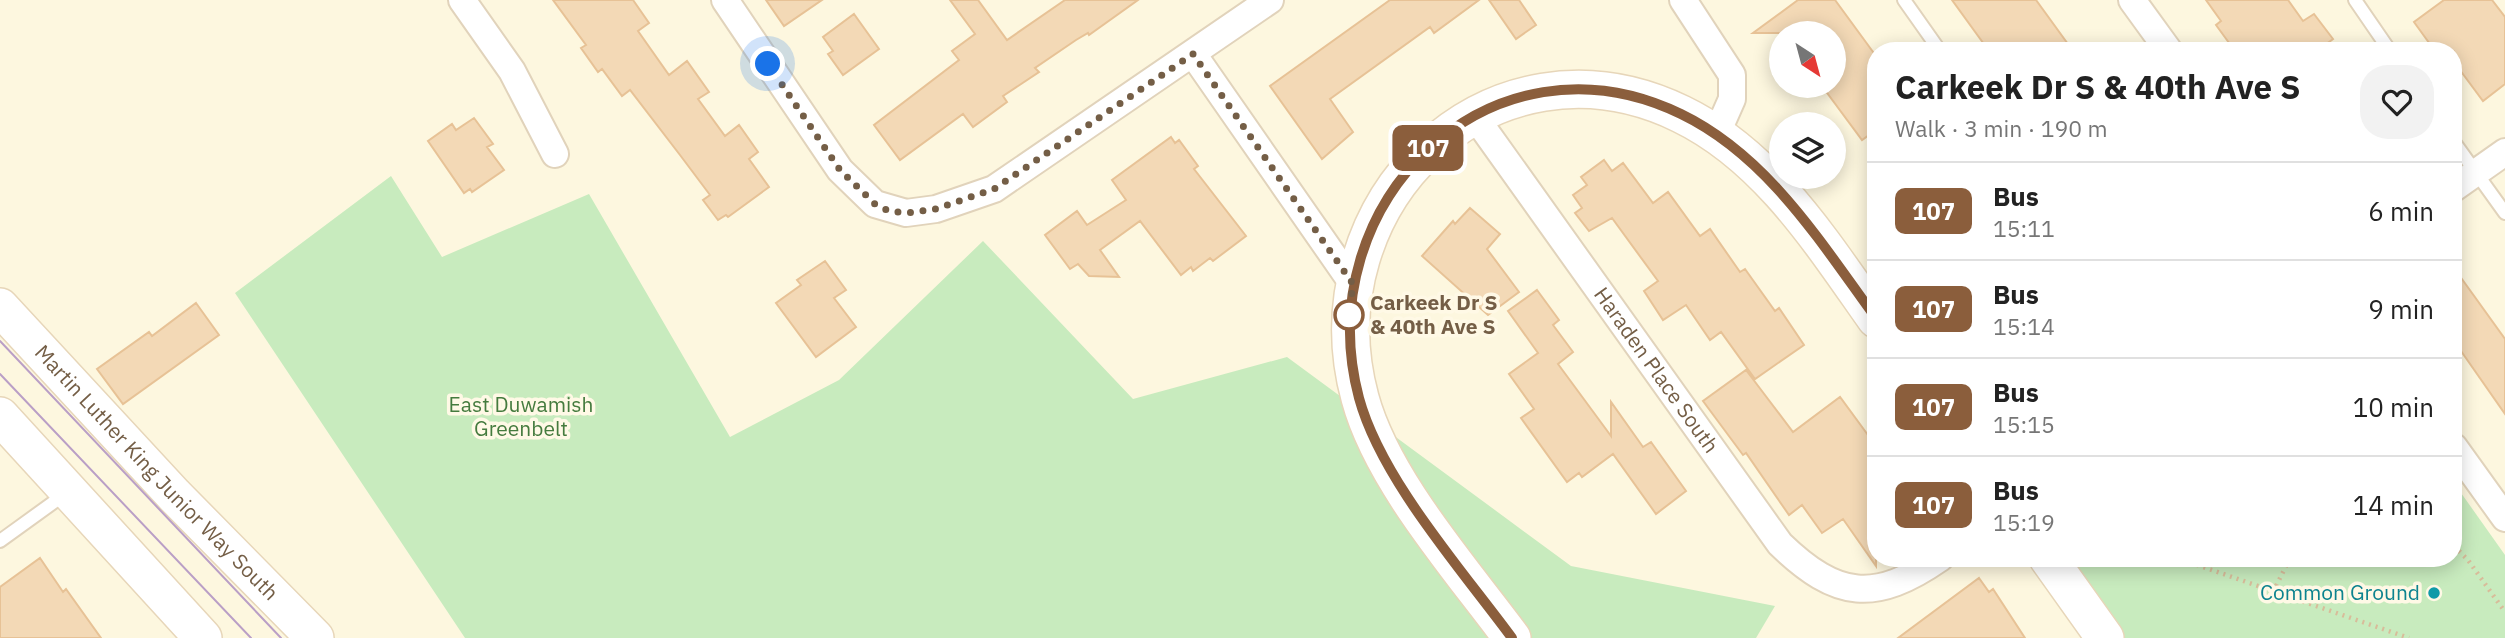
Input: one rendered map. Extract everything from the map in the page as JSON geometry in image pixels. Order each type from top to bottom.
[{"type":"main road","points":[[1512,638],[1424,518],[1374,437],[1360,400],[1352,364],[1348,326],[1353,284],[1365,244],[1406,172],[1436,139],[1473,114],[1553,92],[1600,90],[1643,98],[1717,133],[1755,164],[1781,193],[1867,306]]},
{"type":"main road","name":"Martin Luther King Junior Way South","points":[[0,307],[165,485],[315,638]]},
{"type":"main road","points":[[0,415],[203,638]]},
{"type":"main road","points":[[2054,567],[2105,638]]},
{"type":"street","points":[[462,0],[512,71],[555,154]]},
{"type":"street","points":[[725,0],[840,170],[875,204],[889,211],[906,213],[936,209],[994,189],[1270,0]]},
{"type":"street","points":[[1683,0],[1732,75],[1732,99],[1717,133]]},
{"type":"street","points":[[2132,0],[2162,42]]},
{"type":"street","points":[[1193,54],[1353,284]]},
{"type":"street","name":"Haraden Place South","points":[[1473,114],[1780,544],[1821,579],[1845,587],[1867,589],[1896,584],[1925,567]]},
{"type":"street","points":[[2464,180],[2505,152]]},
{"type":"street","points":[[2462,458],[2505,518]]},
{"type":"lane","points":[[1904,0],[1934,42]]},
{"type":"lane","points":[[2355,0],[2384,42]]},
{"type":"lane","points":[[2464,180],[2505,213]]},
{"type":"lane","points":[[0,541],[68,491]]},
{"type":"path","points":[[2462,554],[2505,612]]},
{"type":"path","points":[[2202,567],[2409,638]]},
{"type":"path","points":[[2273,592],[2286,567]]},
{"type":"green space","name":"East Duwamish Greenbelt","points":[[391,176],[442,257],[589,194],[730,437],[839,380],[983,241],[1133,399],[1287,357],[1571,566],[1775,606],[1756,638],[465,638],[235,293]]},
{"type":"green space","points":[[2462,494],[2505,555],[2505,638],[2100,638],[2049,567],[2462,567]]},
{"type":"building","points":[[553,0],[633,0],[649,23],[638,31],[669,75],[687,61],[709,92],[698,99],[725,136],[739,125],[758,152],[749,159],[769,187],[728,217],[726,215],[718,220],[703,200],[710,195],[630,90],[622,96],[602,69],[598,72],[581,48],[586,45]]},
{"type":"building","points":[[766,0],[822,0],[784,26]]},
{"type":"building","points":[[950,0],[978,0],[1007,40],[1065,0],[1138,0],[1089,35],[1088,33],[1076,40],[1035,68],[1039,72],[1003,96],[1007,102],[973,127],[963,114],[900,160],[874,125],[959,60],[952,51],[975,34]]},
{"type":"building","points":[[1390,0],[1479,0],[1434,33],[1430,27],[1330,99],[1353,132],[1322,159],[1270,86]]},
{"type":"building","points":[[1489,0],[1519,0],[1536,25],[1516,39]]},
{"type":"building","points":[[1798,0],[1835,0],[1867,44],[1867,136],[1862,140],[1846,118],[1846,112],[1841,112],[1831,98],[1846,98],[1846,21],[1769,21]]},
{"type":"building","points":[[1952,0],[2036,0],[2066,42],[1982,42]]},
{"type":"building","points":[[2206,0],[2288,0],[2303,21],[2314,14],[2333,39],[2329,42],[2228,42],[2216,25],[2221,21]]},
{"type":"building","points":[[2444,0],[2492,0],[2505,17],[2505,84],[2483,101],[2462,73],[2462,42],[2428,42],[2414,22]]},
{"type":"building","points":[[854,14],[879,49],[843,75],[828,54],[833,51],[823,37]]},
{"type":"building","points":[[1769,21],[1769,33],[1753,33]]},
{"type":"building","points":[[474,118],[493,144],[487,147],[504,170],[472,192],[470,189],[464,193],[428,141],[452,124],[456,130]]},
{"type":"building","points":[[1171,137],[1175,143],[1179,140],[1198,166],[1194,169],[1246,236],[1213,261],[1210,258],[1193,271],[1191,267],[1181,275],[1140,221],[1100,250],[1119,277],[1089,276],[1078,264],[1070,269],[1045,235],[1077,211],[1087,225],[1126,200],[1112,180]]},
{"type":"building","points":[[1604,160],[1612,171],[1623,163],[1653,203],[1668,192],[1700,236],[1710,229],[1740,272],[1745,269],[1775,311],[1779,308],[1804,345],[1755,379],[1721,332],[1710,340],[1686,305],[1663,320],[1644,291],[1658,281],[1612,218],[1589,231],[1575,213],[1582,208],[1573,195],[1587,185],[1581,177]]},
{"type":"building","points":[[1470,208],[1500,234],[1487,249],[1519,292],[1488,315],[1422,256],[1453,221],[1455,224]]},
{"type":"building","points":[[825,261],[846,290],[834,298],[856,327],[816,357],[776,303],[801,285],[797,280]]},
{"type":"building","points":[[2462,279],[2505,339],[2505,414],[2462,352]]},
{"type":"building","points":[[1537,290],[1559,320],[1553,325],[1573,352],[1558,364],[1611,436],[1611,402],[1643,447],[1651,442],[1686,491],[1656,514],[1613,454],[1582,477],[1579,473],[1567,482],[1521,418],[1534,409],[1509,374],[1538,353],[1508,311]]},
{"type":"building","points":[[196,303],[219,335],[123,404],[97,369],[149,332],[152,336]]},
{"type":"building","points":[[1746,370],[1793,432],[1840,397],[1867,434],[1867,553],[1843,519],[1822,533],[1802,505],[1789,515],[1746,453],[1743,455],[1703,401]]},
{"type":"building","points":[[40,558],[63,592],[66,589],[101,638],[0,638],[0,587]]},
{"type":"building","points":[[1979,578],[1989,592],[1993,589],[2025,638],[1898,638]]},
{"type":"tram line","points":[[0,341],[281,638]]},
{"type":"tram line","points":[[0,374],[251,638]]},
{"type":"bus line","name":"107","points":[[1512,638],[1395,475],[1374,437],[1360,400],[1352,364],[1348,326],[1353,284],[1365,244],[1406,172],[1436,139],[1473,114],[1515,100],[1553,92],[1600,90],[1643,98],[1680,113],[1717,133],[1755,164],[1807,224],[1867,306]]},
{"type":"place","name":"Carkeek Dr S & 40th Ave S","points":[[1349,315]]},
{"type":"place","name":"Common Ground","points":[[2434,593]]},
{"type":"route","points":[[768,64],[840,170],[859,191],[889,211],[906,213],[936,209],[994,189],[1193,54],[1353,284],[1349,315]]}]
